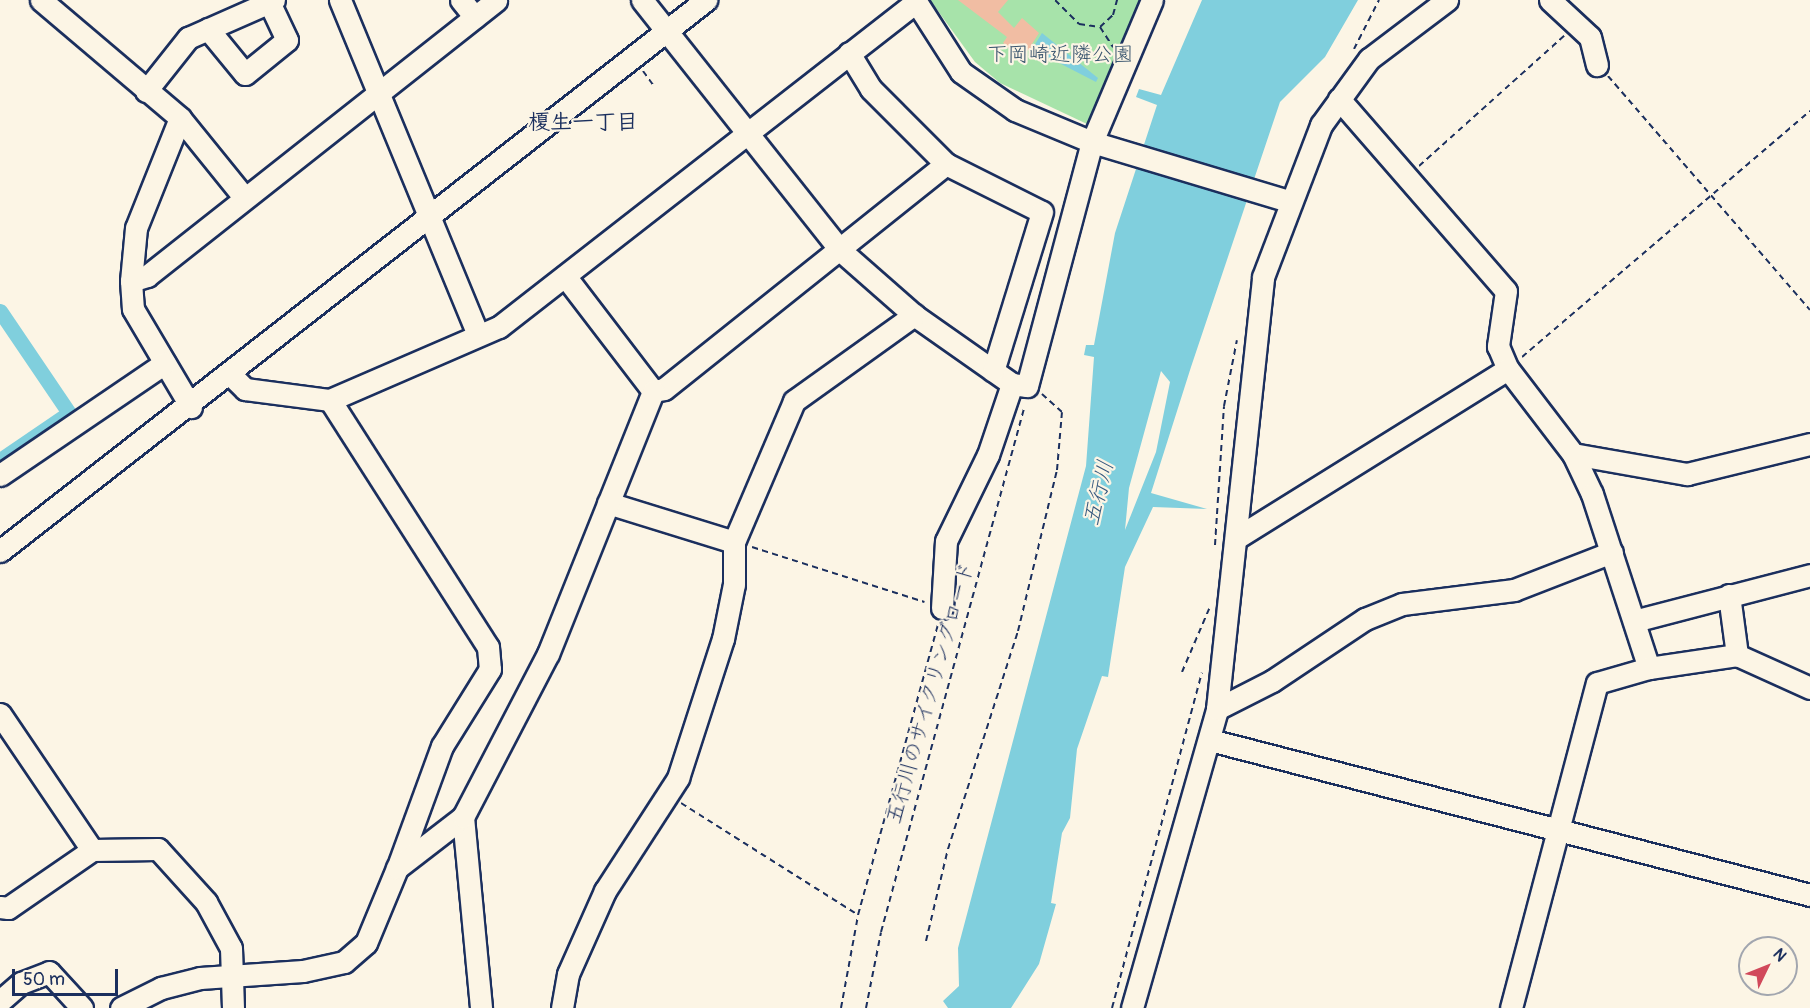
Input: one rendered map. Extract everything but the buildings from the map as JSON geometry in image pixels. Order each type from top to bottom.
[{"type":"street","points":[[41,0],[180,118],[244,197]]},
{"type":"street","points":[[340,0],[478,334]]},
{"type":"street","points":[[461,0],[475,17]]},
{"type":"street","points":[[131,281],[147,276],[496,0]]},
{"type":"street","points":[[642,0],[840,250],[914,315],[993,371],[1019,385]]},
{"type":"street","points":[[0,551],[191,407],[706,0]]},
{"type":"street","points":[[942,609],[946,541],[1019,385],[1125,54],[1152,0]]},
{"type":"street","points":[[1132,1008],[1217,709],[1238,537],[1239,480],[1263,276],[1285,201],[1322,125],[1369,59],[1448,0]]},
{"type":"street","points":[[1550,0],[1590,36],[1598,65]]},
{"type":"street","points":[[146,91],[188,38],[208,29],[272,1],[287,40],[245,74],[208,29]]},
{"type":"street","points":[[231,375],[245,389],[330,400],[478,334],[499,327],[916,1],[935,38],[980,88],[1015,110],[1097,142],[1285,201]]},
{"type":"street","points":[[849,53],[871,89],[946,164],[1042,212],[993,371]]},
{"type":"street","points":[[1339,99],[1408,175],[1506,291],[1498,346],[1508,369],[1573,454],[1612,552],[1649,668]]},
{"type":"street","points":[[180,118],[136,228],[131,281],[133,309],[191,407]]},
{"type":"street","points":[[653,391],[664,389],[946,164]]},
{"type":"street","points":[[565,276],[653,391]]},
{"type":"street","points":[[562,1008],[568,974],[605,891],[669,795],[723,639],[734,584],[734,542],[794,401],[914,315]]},
{"type":"street","points":[[0,475],[165,363]]},
{"type":"street","points":[[1238,537],[1508,369]]},
{"type":"street","points":[[397,868],[463,817],[548,654],[653,391]]},
{"type":"street","points":[[121,1008],[161,988],[235,974],[303,971],[344,962],[366,943],[397,868],[442,746],[490,669],[488,647],[330,400]]},
{"type":"street","points":[[1573,454],[1687,474],[1810,444]]},
{"type":"street","points":[[608,503],[734,542]]},
{"type":"street","points":[[1217,709],[1272,681],[1365,620],[1402,604],[1514,590],[1612,552]]},
{"type":"street","points":[[1634,621],[1810,575]]},
{"type":"street","points":[[1729,595],[1737,655]]},
{"type":"street","points":[[1511,1008],[1597,683],[1649,668],[1737,655],[1810,688]]},
{"type":"street","points":[[0,714],[92,850]]},
{"type":"street","points":[[1210,740],[1810,895]]},
{"type":"street","points":[[463,817],[481,1008]]},
{"type":"street","points":[[0,907],[8,908],[92,850],[158,849],[206,902],[231,948],[235,974],[233,1008]]},
{"type":"street","points":[[0,1002],[21,983],[49,972],[82,1008]]},
{"type":"path","points":[[1055,0],[1079,24],[1100,27],[1125,54]]},
{"type":"path","points":[[1100,27],[1113,15],[1117,0]]},
{"type":"path","points":[[1408,175],[1578,24]]},
{"type":"path","points":[[1598,65],[1810,310]]},
{"type":"path","points":[[639,67],[653,85]]},
{"type":"path","points":[[1508,369],[1810,111]]},
{"type":"path","points":[[1215,553],[1224,406],[1239,330]]},
{"type":"path","points":[[926,941],[948,849],[1018,632],[1057,470],[1062,412],[1019,385]]},
{"type":"path","name":"五行川のサイクリングロード","points":[[866,1008],[881,932],[1023,418],[1019,385]]},
{"type":"path","points":[[734,542],[942,609],[858,915],[841,1008]]},
{"type":"path","points":[[1209,626],[1212,603]]},
{"type":"path","points":[[1112,1008],[1197,706],[1204,661]]},
{"type":"path","points":[[669,795],[858,915]]},
{"type":"green space","name":"下岡崎近隣公園","points":[[930,0],[1148,0],[1096,118],[1087,124],[1000,83],[975,62]]},
{"type":"water","name":"五行川","points":[[1202,0],[1358,0],[1325,57],[1280,102],[1191,367],[1151,493],[1207,509],[1153,507],[1125,567],[1108,677],[1102,676],[1077,749],[1070,818],[1062,833],[1051,903],[1056,904],[1039,964],[1011,1008],[948,1008],[943,1001],[959,986],[958,948],[1086,466],[1094,357],[1084,355],[1086,345],[1094,345],[1115,233],[1157,105],[1136,97],[1139,89],[1161,95]],"holes":[[[1161,371],[1170,382],[1156,452],[1125,530],[1129,488]]]},
{"type":"water","points":[[1042,33],[1098,78],[1096,82],[1032,49]]},
{"type":"waterway","points":[[0,311],[69,413],[0,460]]},
{"type":"district","name":"榎生一丁目","points":[[583,123]]}]
